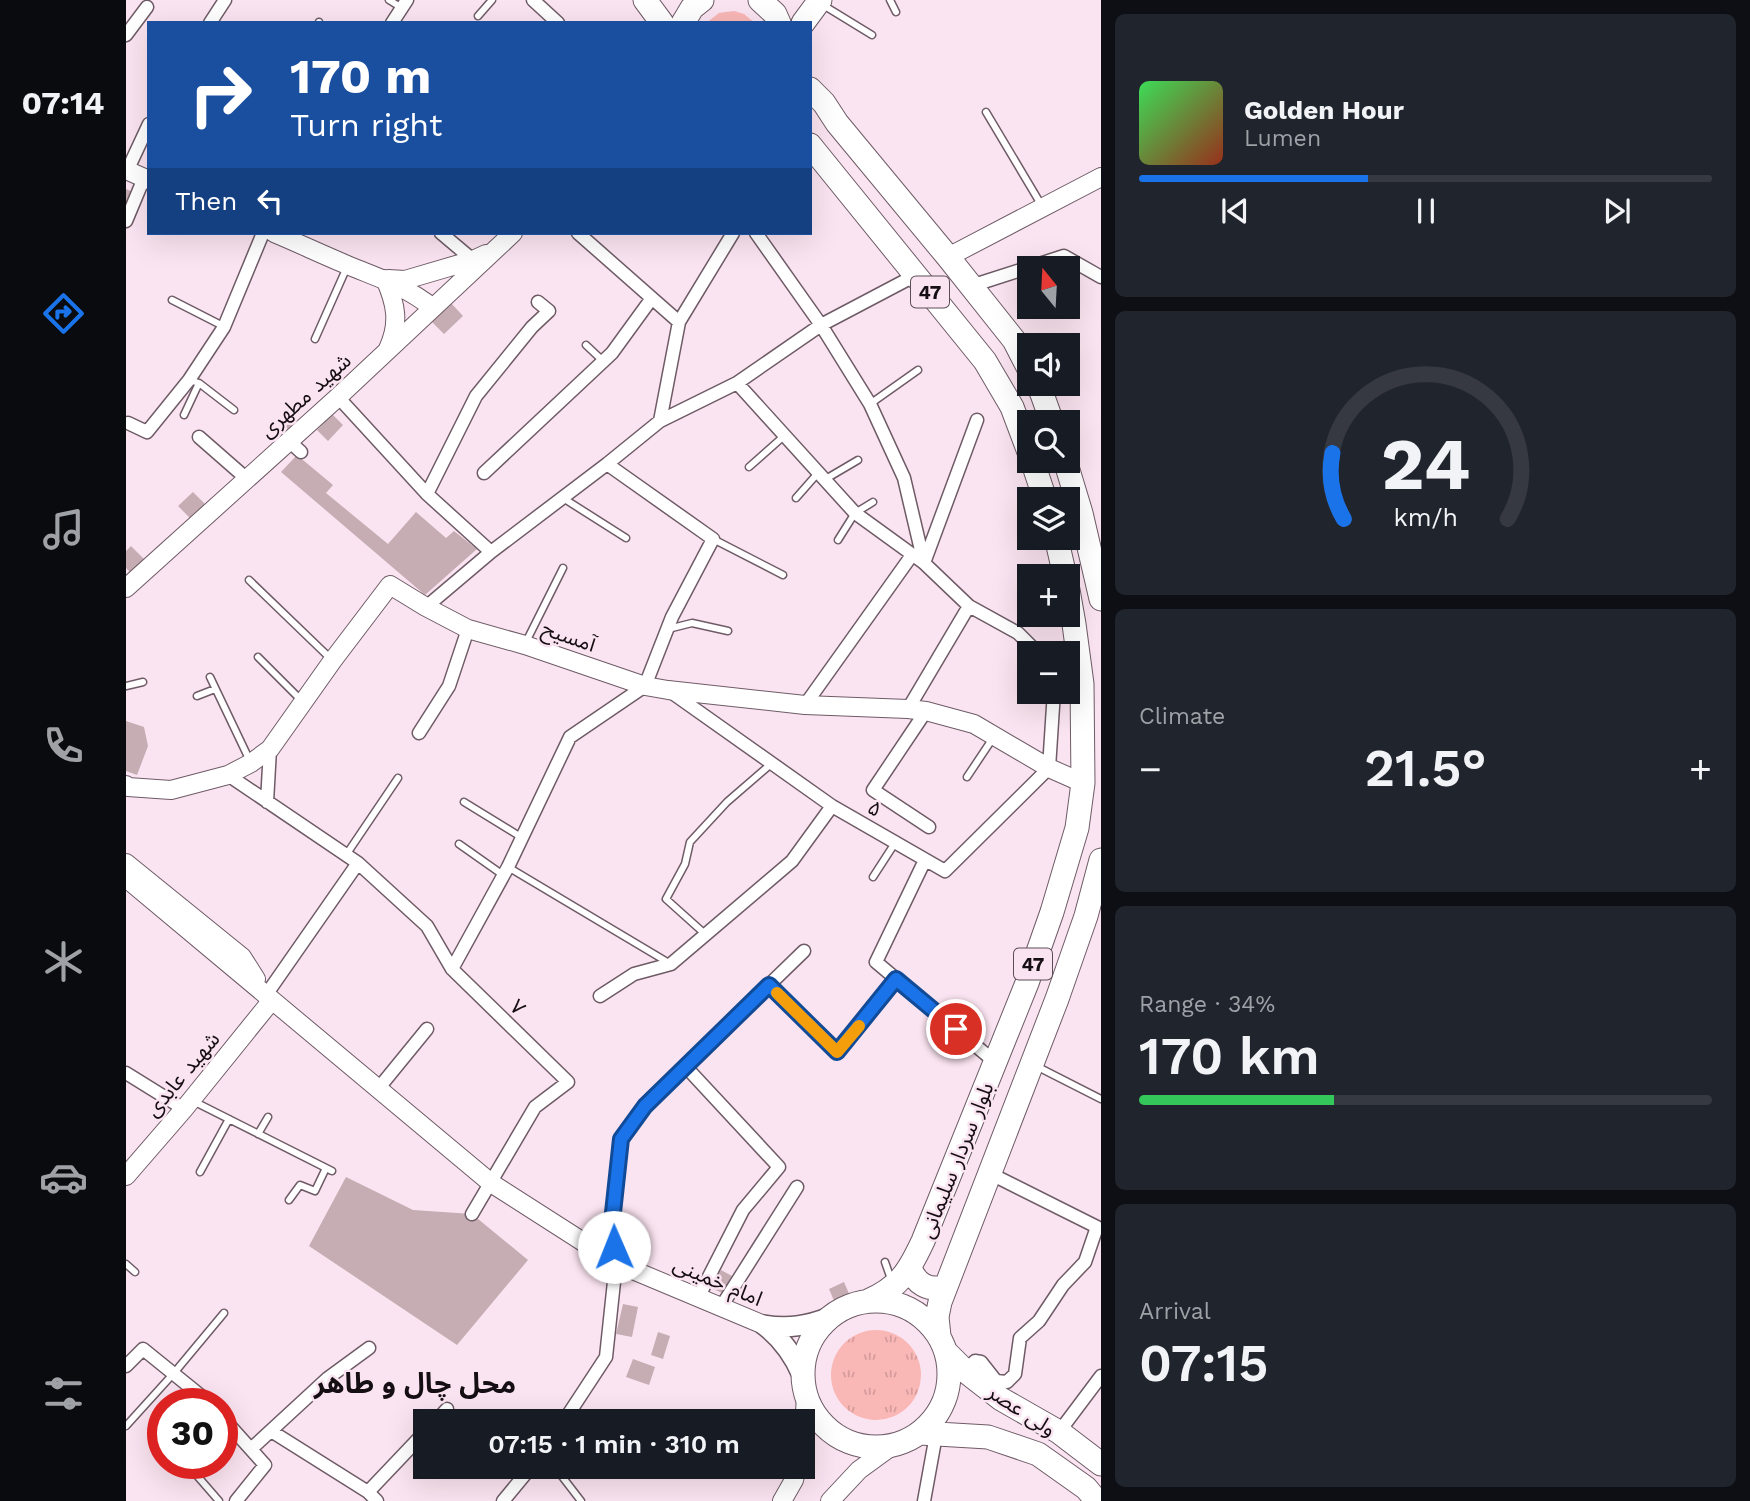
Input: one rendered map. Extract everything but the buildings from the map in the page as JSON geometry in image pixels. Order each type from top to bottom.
[{"type":"highway","points":[[645,0],[661,21]]},
{"type":"highway","points":[[684,21],[692,8],[702,0]]},
{"type":"highway","points":[[760,0],[775,14],[778,21]]},
{"type":"highway","points":[[804,21],[819,1]]},
{"type":"highway","name":"47","points":[[815,99],[948,257],[1017,346]]},
{"type":"highway","name":"47","points":[[812,147],[985,361],[1017,420]]},
{"type":"highway","points":[[1069,473],[1079,502],[1101,599]]},
{"type":"highway","name":"بلوار سردار سلیمانی","points":[[868,1301],[894,1287],[910,1268],[923,1241],[1027,984],[1052,912],[1077,828],[1083,783],[1082,684],[1074,627]]},
{"type":"highway","name":"بلوار سردار سلیمانی","points":[[943,1344],[937,1317],[940,1302],[1086,916],[1101,860]]},
{"type":"highway","points":[[910,1268],[922,1285],[933,1289],[945,1287]]},
{"type":"highway","points":[[868,1301],[889,1302],[909,1309],[926,1320],[943,1344]]},
{"type":"highway","name":"47","points":[[868,1301],[848,1307],[830,1317],[815,1334],[805,1353],[802,1375],[806,1398],[816,1417],[831,1432],[849,1443],[870,1448],[892,1446],[928,1434],[946,1397],[949,1382],[949,1367],[943,1344]]},
{"type":"highway","name":"ولی عصر","points":[[943,1344],[965,1371],[1001,1399],[1059,1432],[1101,1465]]},
{"type":"highway","name":"ولی عصر","points":[[928,1434],[988,1437],[1038,1454],[1087,1497]]},
{"type":"main road","points":[[126,171],[146,179]]},
{"type":"main road","points":[[948,257],[1101,177]]},
{"type":"main road","points":[[279,235],[385,279],[417,295],[436,310]]},
{"type":"main road","name":"شهید مطهری","points":[[126,588],[247,478],[295,447],[338,397],[387,350],[436,310],[511,235]]},
{"type":"main road","points":[[385,279],[405,280],[473,260],[496,249]]},
{"type":"main road","points":[[385,279],[393,299],[396,319],[394,335],[387,350]]},
{"type":"main road","name":"آمسیح","points":[[127,787],[171,790],[228,775],[270,749],[390,585],[468,629],[525,645],[645,686],[805,705],[917,710],[974,724],[1049,768],[1083,783]]},
{"type":"main road","points":[[126,863],[242,957],[265,994]]},
{"type":"main road","name":"امام خمینی","points":[[126,878],[491,1183],[616,1263],[764,1325]]},
{"type":"main road","name":"شهید عابدی","points":[[126,1176],[188,1105],[265,994]]},
{"type":"main road","points":[[764,1325],[804,1326],[830,1317]]},
{"type":"main road","points":[[764,1325],[791,1352],[802,1375]]},
{"type":"main road","points":[[805,1409],[806,1398]]},
{"type":"main road","points":[[833,1499],[859,1470],[892,1446]]},
{"type":"main road","points":[[782,1501],[794,1479]]},
{"type":"street","points":[[211,21],[225,0]]},
{"type":"street","points":[[533,0],[556,21]]},
{"type":"street","points":[[393,21],[404,4]]},
{"type":"street","points":[[126,36],[147,7]]},
{"type":"street","points":[[126,171],[147,128]]},
{"type":"street","points":[[126,221],[146,179]]},
{"type":"street","points":[[128,423],[147,432],[194,382],[224,327],[262,235]]},
{"type":"street","points":[[443,235],[473,260]]},
{"type":"street","points":[[580,235],[679,322]]},
{"type":"street","points":[[660,421],[679,322],[732,235]]},
{"type":"street","points":[[757,235],[821,325],[870,404],[904,478],[924,563]]},
{"type":"street","points":[[971,286],[1064,256],[1101,277]]},
{"type":"street","points":[[426,607],[491,552],[660,421],[737,383],[861,297],[916,275]]},
{"type":"street","points":[[484,473],[612,353],[652,298]]},
{"type":"street","points":[[427,494],[476,396],[532,327],[549,311],[538,302]]},
{"type":"street","points":[[737,383],[855,513],[924,563],[969,606],[1018,633],[1026,641]]},
{"type":"street","points":[[338,397],[427,494],[491,552]]},
{"type":"street","points":[[924,563],[977,420]]},
{"type":"street","points":[[199,437],[247,478]]},
{"type":"street","points":[[452,969],[505,871],[570,737],[645,686],[672,617],[713,539],[607,464]]},
{"type":"street","points":[[805,705],[912,555]]},
{"type":"street","points":[[929,827],[873,790],[969,606]]},
{"type":"street","points":[[419,733],[449,686],[468,629]]},
{"type":"street","name":"۵","points":[[668,690],[832,806],[945,871],[1049,768]]},
{"type":"street","points":[[1049,768],[1053,704]]},
{"type":"street","points":[[267,802],[270,749]]},
{"type":"street","name":"۷","points":[[228,775],[358,863],[427,926],[452,969],[568,1082],[535,1107],[491,1183]]},
{"type":"street","points":[[600,996],[634,974],[671,964],[792,861],[832,806]]},
{"type":"street","points":[[925,860],[876,962],[995,1062]]},
{"type":"street","points":[[265,994],[358,863]]},
{"type":"street","points":[[573,1408],[606,1357],[616,1263],[611,1231],[621,1139],[645,1106],[804,951]]},
{"type":"street","points":[[769,985],[837,1052],[896,979]]},
{"type":"street","points":[[378,1088],[427,1029]]},
{"type":"street","points":[[686,1067],[779,1167],[743,1210],[698,1298]]},
{"type":"street","points":[[126,1073],[188,1105]]},
{"type":"street","points":[[965,1371],[975,1362],[981,1362],[996,1381],[1007,1382],[1015,1374],[1020,1338],[1039,1321],[1063,1285],[1085,1262],[1097,1227],[989,1173]]},
{"type":"street","points":[[472,1214],[491,1183]]},
{"type":"street","points":[[721,1307],[797,1187]]},
{"type":"street","points":[[251,1449],[328,1378],[369,1348]]},
{"type":"street","points":[[126,1366],[143,1349],[192,1388]]},
{"type":"street","points":[[1059,1432],[1101,1376]]},
{"type":"street","points":[[271,1431],[372,1496],[413,1446]]},
{"type":"street","points":[[924,1501],[928,1434]]},
{"type":"street","points":[[236,1501],[265,1465],[238,1435]]},
{"type":"street","points":[[503,1501],[521,1479]]},
{"type":"lane","points":[[390,0],[404,4]]},
{"type":"lane","points":[[478,16],[492,0]]},
{"type":"lane","points":[[890,0],[896,12]]},
{"type":"lane","points":[[819,1],[872,35]]},
{"type":"lane","points":[[986,112],[1043,208]]},
{"type":"lane","points":[[314,339],[348,265]]},
{"type":"lane","points":[[172,300],[224,327]]},
{"type":"lane","points":[[586,345],[603,362]]},
{"type":"lane","points":[[870,404],[918,370]]},
{"type":"lane","points":[[184,415],[194,382],[234,410]]},
{"type":"lane","points":[[749,467],[784,436]]},
{"type":"lane","points":[[796,498],[821,477],[858,460]]},
{"type":"lane","points":[[561,497],[626,538]]},
{"type":"lane","points":[[838,540],[855,513],[873,502]]},
{"type":"lane","points":[[713,539],[783,575]]},
{"type":"lane","points":[[525,645],[563,568]]},
{"type":"lane","points":[[249,580],[333,660]]},
{"type":"lane","points":[[667,629],[692,623],[728,631]]},
{"type":"lane","points":[[258,657],[303,702]]},
{"type":"lane","points":[[210,677],[251,763]]},
{"type":"lane","points":[[126,686],[143,682]]},
{"type":"lane","points":[[197,696],[215,689]]},
{"type":"lane","points":[[967,776],[994,737]]},
{"type":"lane","points":[[706,934],[666,899],[685,864],[690,842],[727,802],[773,763]]},
{"type":"lane","points":[[346,855],[398,778]]},
{"type":"lane","points":[[464,802],[521,837]]},
{"type":"lane","points":[[873,877],[895,842]]},
{"type":"lane","points":[[458,844],[671,964]]},
{"type":"lane","points":[[1031,1064],[1101,1099]]},
{"type":"lane","points":[[188,1105],[229,1119],[329,1169],[315,1191],[300,1185],[289,1200]]},
{"type":"lane","points":[[258,1134],[268,1117]]},
{"type":"lane","points":[[200,1172],[229,1119]]},
{"type":"lane","points":[[885,1262],[894,1287]]},
{"type":"lane","points":[[126,1264],[135,1272]]},
{"type":"lane","points":[[126,1426],[224,1313]]},
{"type":"lane","points":[[200,1479],[219,1501]]},
{"type":"lane","points":[[564,1479],[581,1501]]},
{"type":"green space","points":[[734,11],[744,14],[753,21],[709,21],[719,13]]},
{"type":"green space","points":[[867,1330],[885,1330],[901,1337],[914,1350],[921,1366],[921,1384],[914,1400],[901,1413],[885,1420],[867,1420],[851,1413],[838,1400],[831,1384],[831,1366],[838,1350],[851,1337]]},
{"type":"slow traffic","points":[[777,993],[837,1052],[859,1026]]},
{"type":"district","name":"محل چال و طاهر","points":[[415,1383]]},
{"type":"route","points":[[614,1247],[611,1231],[621,1139],[645,1106],[769,985],[837,1052],[896,979],[956,1029]]}]
